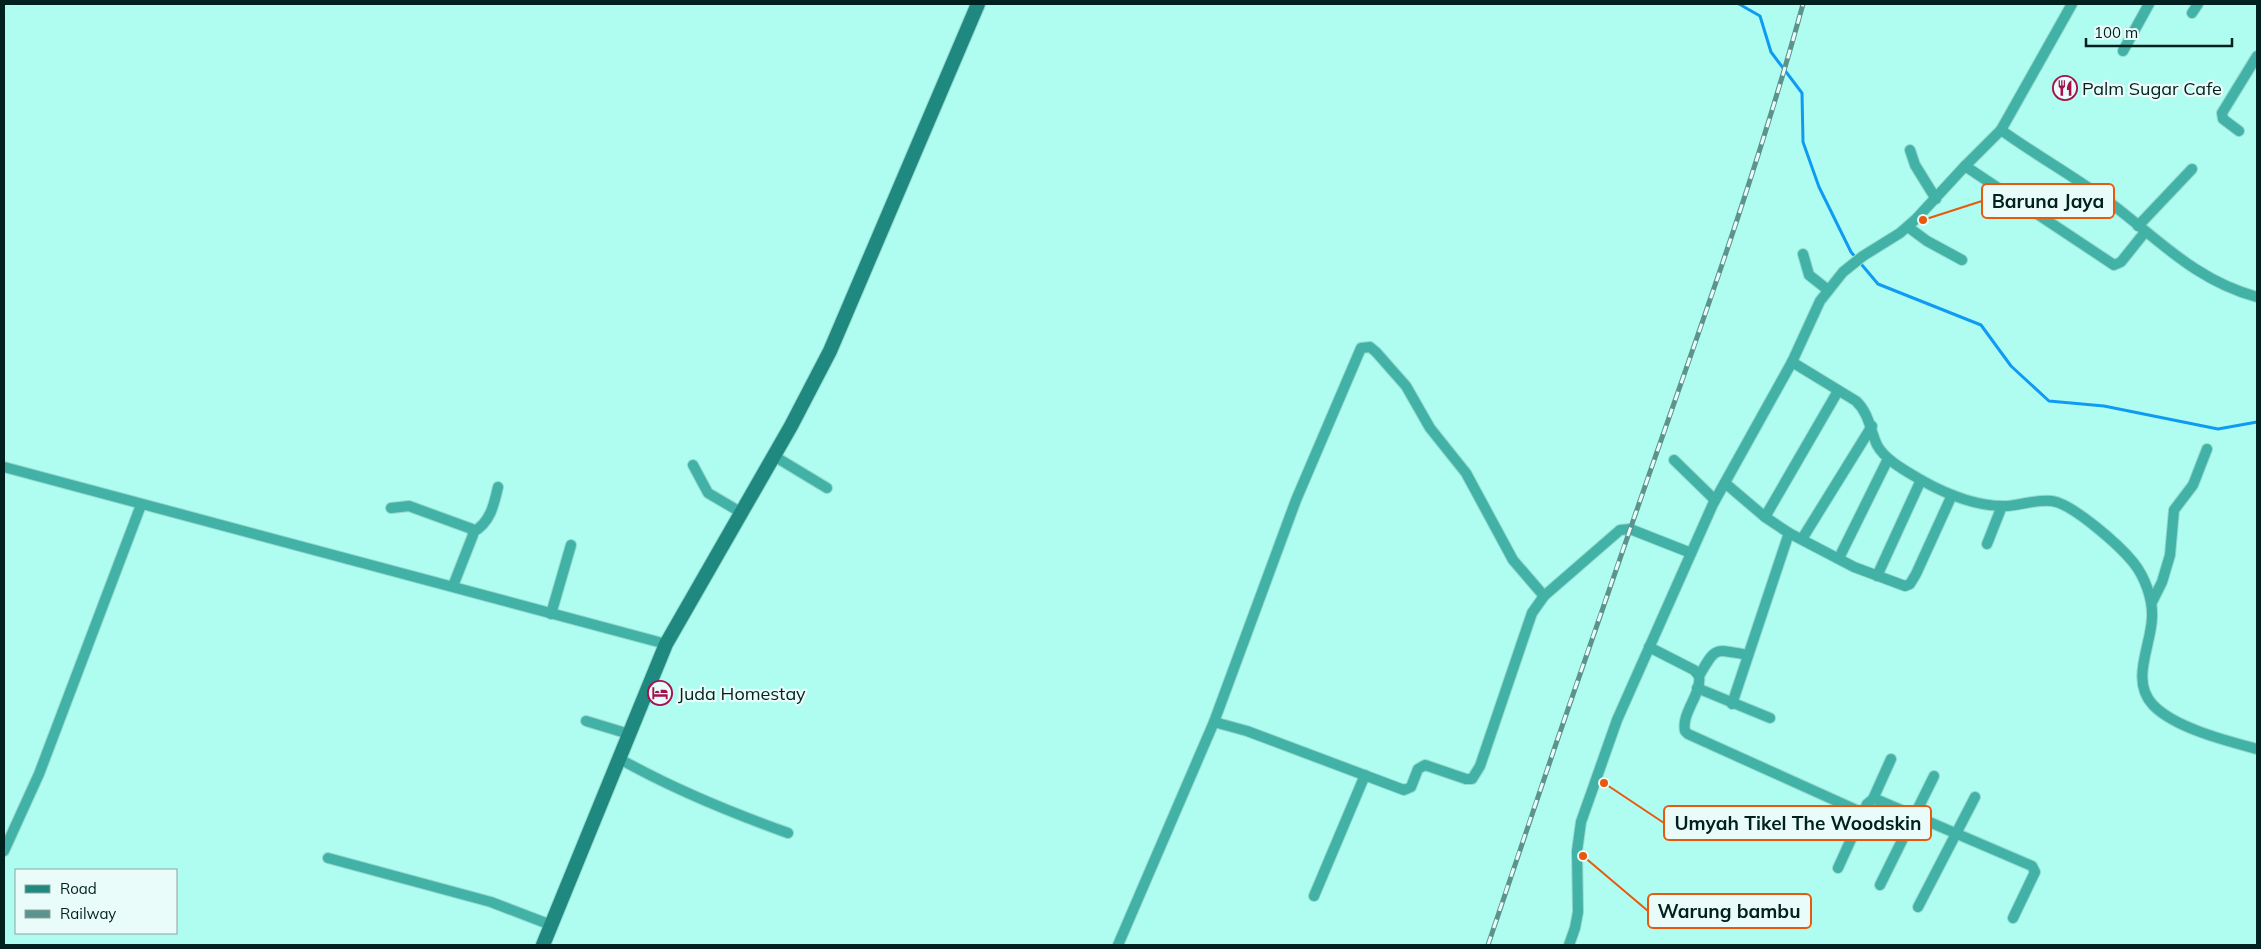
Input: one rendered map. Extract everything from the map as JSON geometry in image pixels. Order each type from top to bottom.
[{"type":"street","points":[[543,945],[666,644],[742,513],[830,352],[978,4]]},
{"type":"street","points":[[1568,945],[1575,928],[1578,912],[1577,851],[1581,822],[1617,720],[1715,500],[1792,362],[1828,290],[1844,272],[1863,256],[1908,227],[2001,130],[2072,4]]},
{"type":"street","points":[[2123,52],[2149,4]]},
{"type":"street","points":[[2239,131],[2223,119],[2222,113],[2257,56]]},
{"type":"street","points":[[2001,130],[2094,192],[2184,262],[2221,284],[2257,297]]},
{"type":"street","points":[[1910,150],[1915,165],[1936,199]]},
{"type":"street","points":[[1965,166],[2114,265],[2121,262],[2141,229],[2192,169]]},
{"type":"street","points":[[1908,227],[1927,241],[1962,260]]},
{"type":"street","points":[[1803,254],[1809,275],[1828,290]]},
{"type":"street","points":[[1118,945],[1214,722],[1296,500],[1361,348],[1370,348],[1376,352],[1406,386],[1430,428],[1466,473],[1513,560],[1523,574],[1544,596]]},
{"type":"street","points":[[1792,362],[1861,405],[1872,426],[1876,442],[1888,458],[1921,480],[1952,495],[2002,506],[2051,501],[2067,507],[2090,523],[2134,563],[2147,587],[2152,602],[2152,620],[2143,670],[2143,681],[2148,699],[2160,712],[2204,733],[2257,749]]},
{"type":"street","points":[[1765,517],[1838,391]]},
{"type":"street","points":[[1802,538],[1872,426]]},
{"type":"street","points":[[2152,602],[2162,582],[2170,555],[2174,510],[2193,485],[2207,450]]},
{"type":"street","points":[[774,456],[827,488]]},
{"type":"street","points":[[1839,558],[1888,458]]},
{"type":"street","points":[[1674,460],[1715,500]]},
{"type":"street","points":[[693,464],[708,493],[742,513]]},
{"type":"street","points":[[4,466],[141,505],[453,586],[666,644]]},
{"type":"street","points":[[1877,576],[1921,480]]},
{"type":"street","points":[[1725,482],[1765,517],[1789,533],[1877,576],[1905,586],[1910,584],[1952,495]]},
{"type":"street","points":[[453,586],[474,532],[483,527],[487,522],[498,487]]},
{"type":"street","points":[[4,851],[39,774],[141,505]]},
{"type":"street","points":[[391,508],[409,506],[469,528],[474,532]]},
{"type":"street","points":[[1987,544],[2002,506]]},
{"type":"street","points":[[1214,722],[1247,731],[1404,790],[1411,787],[1418,769],[1425,765],[1466,780],[1474,778],[1480,766],[1532,612],[1544,596],[1620,530],[1630,529],[1691,553]]},
{"type":"street","points":[[1732,704],[1789,533]]},
{"type":"street","points":[[551,614],[571,545]]},
{"type":"street","points":[[1649,647],[1694,670],[1699,676]]},
{"type":"street","points":[[1748,655],[1717,651],[1712,653],[1699,676],[1685,724],[1685,731],[1862,814]]},
{"type":"street","points":[[1697,688],[1770,718]]},
{"type":"street","points":[[586,721],[629,734]]},
{"type":"street","points":[[618,758],[662,783],[729,812],[788,833]]},
{"type":"street","points":[[1838,868],[1862,814],[1870,800],[1874,799],[1891,759]]},
{"type":"street","points":[[1314,896],[1365,775]]},
{"type":"street","points":[[1880,885],[1934,776]]},
{"type":"street","points":[[1918,907],[1975,797]]},
{"type":"street","points":[[1874,799],[2034,869],[2035,872],[2012,918]]},
{"type":"street","points":[[328,858],[491,902],[551,925]]},
{"type":"waterway","points":[[1739,4],[1760,16],[1771,52],[1802,93],[1803,142],[1819,187],[1851,252],[1878,284],[1981,325],[2011,366],[2049,401],[2104,406],[2218,429],[2257,422]]},
{"type":"railway","points":[[1488,945],[1731,238],[1769,121],[1803,4]]},
{"type":"place","name":"Palm Sugar Cafe","points":[[2065,88]]},
{"type":"place","name":"Baruna Jaya","points":[[1923,220]]},
{"type":"place","name":"Juda Homestay","points":[[660,693]]},
{"type":"place","name":"Umyah Tikel The Woodskin","points":[[1604,783]]},
{"type":"place","name":"Warung bambu","points":[[1583,856]]}]
